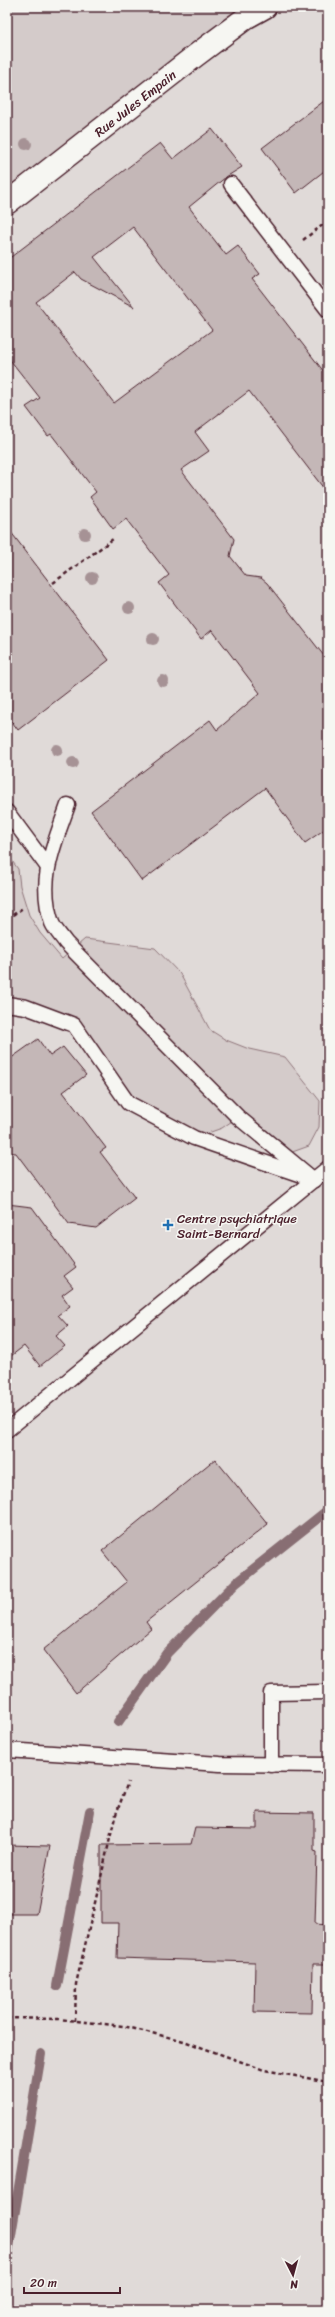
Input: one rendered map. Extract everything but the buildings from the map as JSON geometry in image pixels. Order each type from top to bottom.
[{"type":"street","name":"Rue Jules Empain","points":[[7,203],[247,17],[265,7]]},
{"type":"lane","points":[[231,184],[328,310]]},
{"type":"lane","points":[[68,805],[47,866],[47,892],[52,923],[66,943],[238,1117],[314,1180]]},
{"type":"lane","points":[[7,812],[47,866]]},
{"type":"lane","points":[[7,1004],[26,1007],[74,1025],[128,1103],[194,1138],[314,1180]]},
{"type":"lane","points":[[7,1430],[328,1168]]},
{"type":"lane","points":[[271,1765],[271,1693],[328,1692]]},
{"type":"lane","points":[[7,1750],[271,1765],[328,1765]]},
{"type":"path","points":[[285,254],[328,221]]},
{"type":"path","points":[[53,584],[113,539]]},
{"type":"path","points":[[7,919],[26,905]]},
{"type":"path","points":[[75,2021],[76,1984],[79,1969],[115,1817],[136,1758]]},
{"type":"path","points":[[7,2018],[75,2021],[123,2026],[184,2041],[264,2070],[328,2082]]},
{"type":"shaded area","points":[[7,7],[265,7],[7,203]]},
{"type":"shaded area","name":"Centre psychiatrique Saint-Bernard","points":[[265,7],[328,7],[328,2310],[7,2310],[9,2248],[7,2247],[7,203]]},
{"type":"shaded area","points":[[7,854],[18,869],[20,886],[29,915],[40,933],[62,959],[85,939],[155,948],[180,974],[210,1030],[226,1040],[249,1049],[285,1057],[320,1101],[319,1127],[309,1146],[284,1155],[238,1117],[222,1128],[194,1138],[128,1103],[74,1025],[7,998]]},
{"type":"waterway","points":[[118,1722],[167,1653],[236,1583],[328,1510]]},
{"type":"waterway","points":[[57,1986],[90,1811]]},
{"type":"waterway","points":[[7,2259],[41,2054]]},
{"type":"place","name":"Centre psychiatrique Saint-Bernard","points":[[168,1225]]}]
